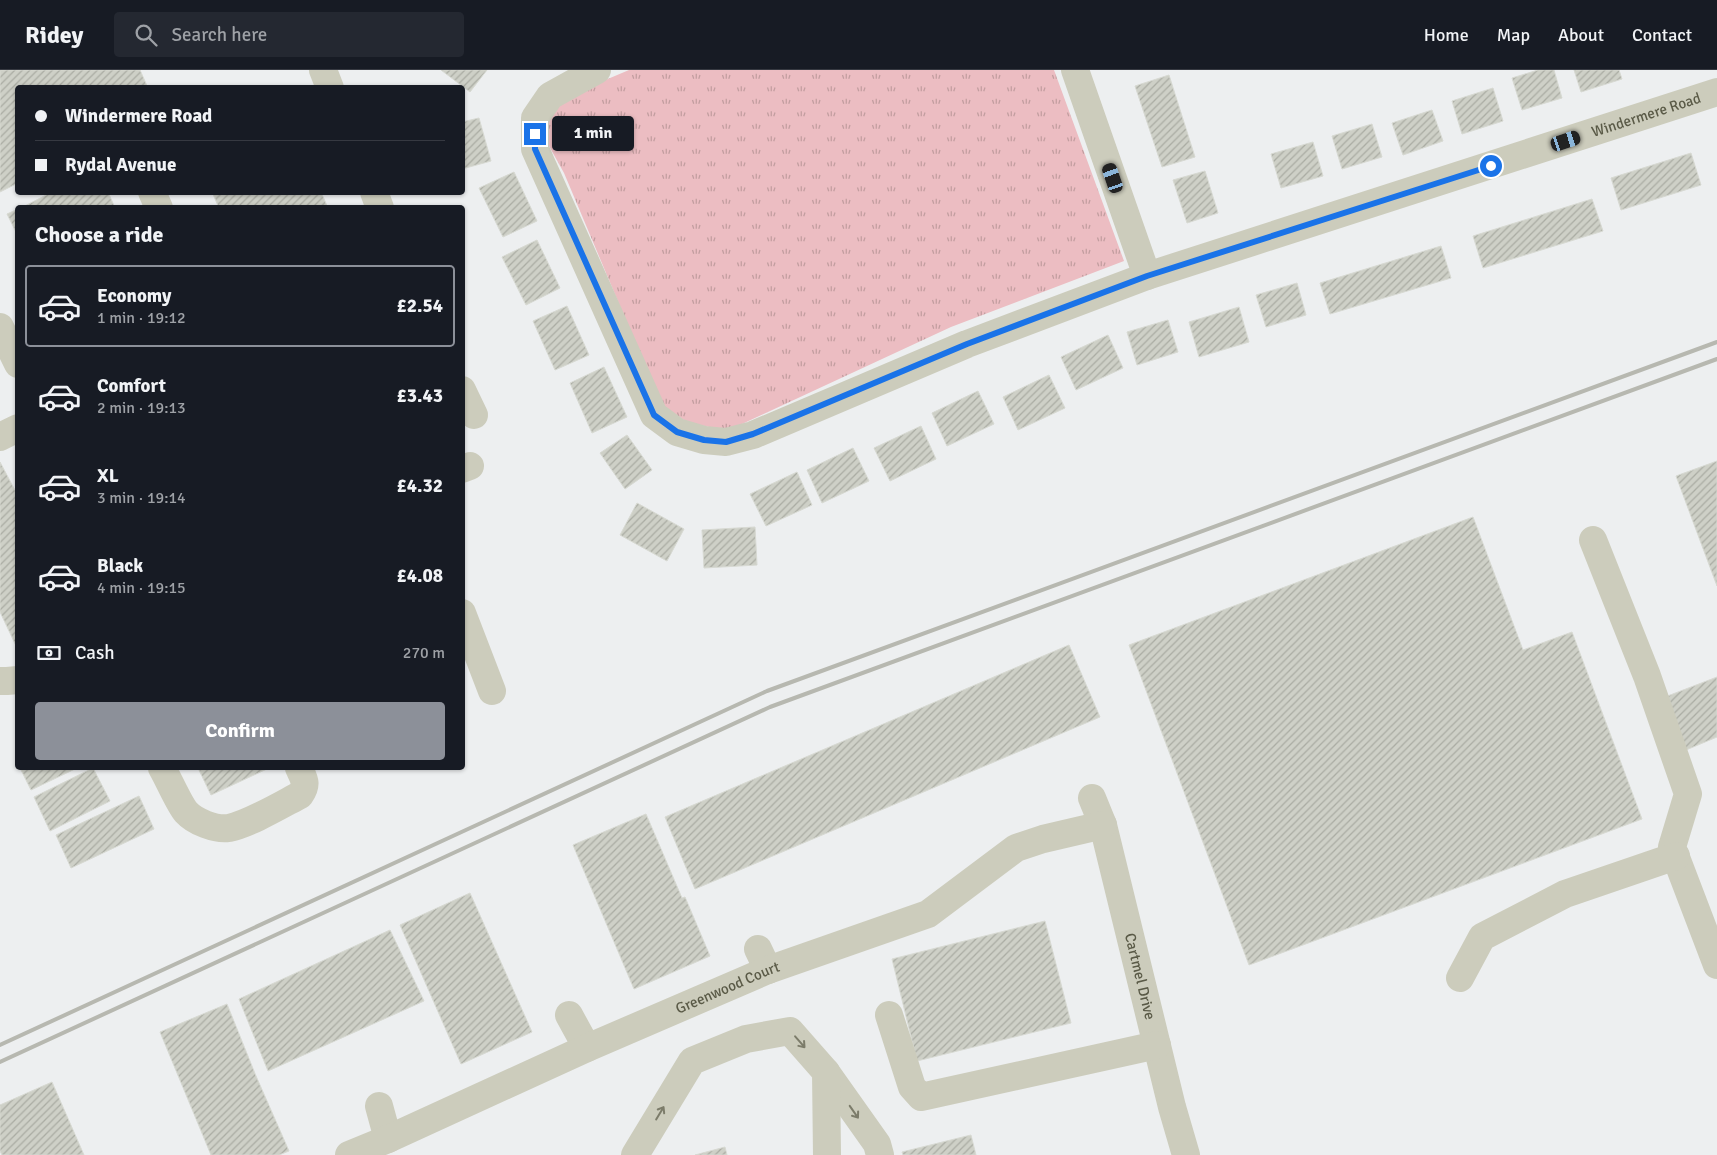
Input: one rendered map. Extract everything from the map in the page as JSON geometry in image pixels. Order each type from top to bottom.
[{"type":"street","points":[[323,70],[329,85]]},
{"type":"street","name":"Windermere Road","points":[[597,70],[550,96],[535,118],[535,149],[654,415],[677,432],[704,440],[726,442],[753,434],[967,344],[1147,276],[1717,92]]},
{"type":"street","points":[[1075,70],[1147,276]]},
{"type":"street","points":[[0,327],[15,358]]},
{"type":"street","points":[[465,396],[474,415]]},
{"type":"street","points":[[0,437],[15,430]]},
{"type":"street","points":[[1593,540],[1647,676],[1688,794],[1674,852],[1715,953]]},
{"type":"street","points":[[465,621],[492,691]]},
{"type":"street","points":[[0,680],[15,680]]},
{"type":"street","points":[[163,770],[186,812],[198,821],[226,828],[239,825],[300,796],[305,788],[300,770]]},
{"type":"street","name":"Cartmel Drive","points":[[1092,798],[1103,825],[1186,1155]]},
{"type":"street","name":"Greenwood Court","points":[[349,1155],[586,1048],[763,959],[928,914],[960,880],[1016,848],[1043,839],[1103,825]]},
{"type":"street","points":[[1460,978],[1482,937],[1565,894],[1674,852]]},
{"type":"street","points":[[569,1015],[586,1048]]},
{"type":"street","points":[[889,1015],[912,1087],[921,1097],[1157,1045]]},
{"type":"street","points":[[635,1155],[692,1061],[746,1039],[790,1031],[826,1072],[877,1144],[880,1155]]},
{"type":"street","points":[[826,1072],[827,1155]]},
{"type":"street","points":[[379,1106],[388,1139]]},
{"type":"green space","points":[[629,70],[1054,70],[1124,261],[951,327],[727,431],[687,422],[662,406],[564,173],[549,146],[548,120],[559,104]]},
{"type":"building","points":[[0,70],[140,70],[147,85],[15,85],[15,184],[0,192]]},
{"type":"building","points":[[441,70],[487,70],[470,92],[465,88],[465,85],[461,85]]},
{"type":"building","points":[[1538,70],[1554,70],[1562,98],[1522,110],[1512,78]]},
{"type":"building","points":[[1574,70],[1619,70],[1622,79],[1581,92]]},
{"type":"building","points":[[1169,75],[1195,157],[1162,167],[1135,86]]},
{"type":"building","points":[[1493,88],[1503,121],[1462,134],[1452,101]]},
{"type":"building","points":[[1432,110],[1443,141],[1403,155],[1392,123]]},
{"type":"building","points":[[479,118],[491,161],[465,168],[465,121]]},
{"type":"building","points":[[1372,124],[1382,157],[1342,169],[1332,136]]},
{"type":"building","points":[[1313,142],[1323,176],[1281,188],[1271,154]]},
{"type":"building","points":[[1691,153],[1701,185],[1621,210],[1611,178]]},
{"type":"building","points":[[1205,171],[1218,213],[1187,223],[1173,180]]},
{"type":"building","points":[[514,172],[537,221],[503,237],[479,188]]},
{"type":"building","points":[[46,195],[109,195],[114,205],[27,205]]},
{"type":"building","points":[[213,195],[322,195],[327,205],[218,205]]},
{"type":"building","points":[[1592,199],[1603,231],[1483,268],[1473,236]]},
{"type":"building","points":[[15,210],[15,230],[7,214]]},
{"type":"building","points":[[537,240],[560,288],[526,305],[502,257]]},
{"type":"building","points":[[1441,246],[1451,278],[1330,314],[1320,283]]},
{"type":"building","points":[[1297,283],[1306,315],[1266,327],[1256,295]]},
{"type":"building","points":[[567,306],[589,355],[555,370],[533,321]]},
{"type":"building","points":[[1239,307],[1249,342],[1199,357],[1189,322]]},
{"type":"building","points":[[1168,320],[1178,352],[1137,365],[1127,332]]},
{"type":"building","points":[[1108,335],[1123,368],[1076,390],[1061,357]]},
{"type":"building","points":[[604,367],[627,417],[592,433],[570,383]]},
{"type":"building","points":[[1049,375],[1065,408],[1018,430],[1003,397]]},
{"type":"building","points":[[978,391],[994,424],[947,446],[932,413]]},
{"type":"building","points":[[921,426],[936,459],[890,481],[874,448]]},
{"type":"building","points":[[627,435],[652,470],[625,489],[600,453]]},
{"type":"building","points":[[853,448],[869,481],[822,503],[807,470]]},
{"type":"building","points":[[1717,461],[1717,586],[1676,476]]},
{"type":"building","points":[[0,462],[15,490],[15,644],[0,612]]},
{"type":"building","points":[[797,472],[812,505],[766,526],[750,494]]},
{"type":"building","points":[[637,503],[684,529],[667,561],[620,535]]},
{"type":"building","points":[[1473,517],[1523,650],[1572,632],[1642,819],[1249,965],[1129,645]]},
{"type":"building","points":[[755,527],[757,565],[704,568],[702,530]]},
{"type":"building","points":[[1069,645],[1100,717],[695,889],[665,817]]},
{"type":"building","points":[[1717,677],[1717,737],[1686,750],[1665,697]]},
{"type":"building","points":[[21,770],[73,770],[31,790]]},
{"type":"building","points":[[89,770],[94,770],[110,801],[50,831],[34,797]]},
{"type":"building","points":[[199,770],[265,770],[211,795]]},
{"type":"building","points":[[139,796],[154,829],[71,868],[56,835]]},
{"type":"building","points":[[646,814],[682,898],[685,897],[710,956],[634,989],[573,845]]},
{"type":"building","points":[[470,893],[532,1032],[461,1064],[400,925]]},
{"type":"building","points":[[1045,921],[1071,1023],[917,1061],[892,959]]},
{"type":"building","points":[[390,930],[424,1001],[268,1071],[239,999]]},
{"type":"building","points":[[227,1004],[289,1151],[279,1155],[211,1155],[160,1032]]},
{"type":"building","points":[[52,1082],[84,1155],[2,1155],[0,1151],[0,1105]]},
{"type":"building","points":[[971,1135],[976,1155],[903,1155],[902,1152]]},
{"type":"building","points":[[725,1147],[727,1155],[695,1155]]},
{"type":"railway","points":[[0,1045],[767,691],[1717,342]]},
{"type":"railway","points":[[0,1062],[770,707],[1717,359]]},
{"type":"route","points":[[535,134],[535,149],[654,415],[677,432],[704,440],[726,442],[753,434],[967,344],[1147,276],[1491,166]]}]
